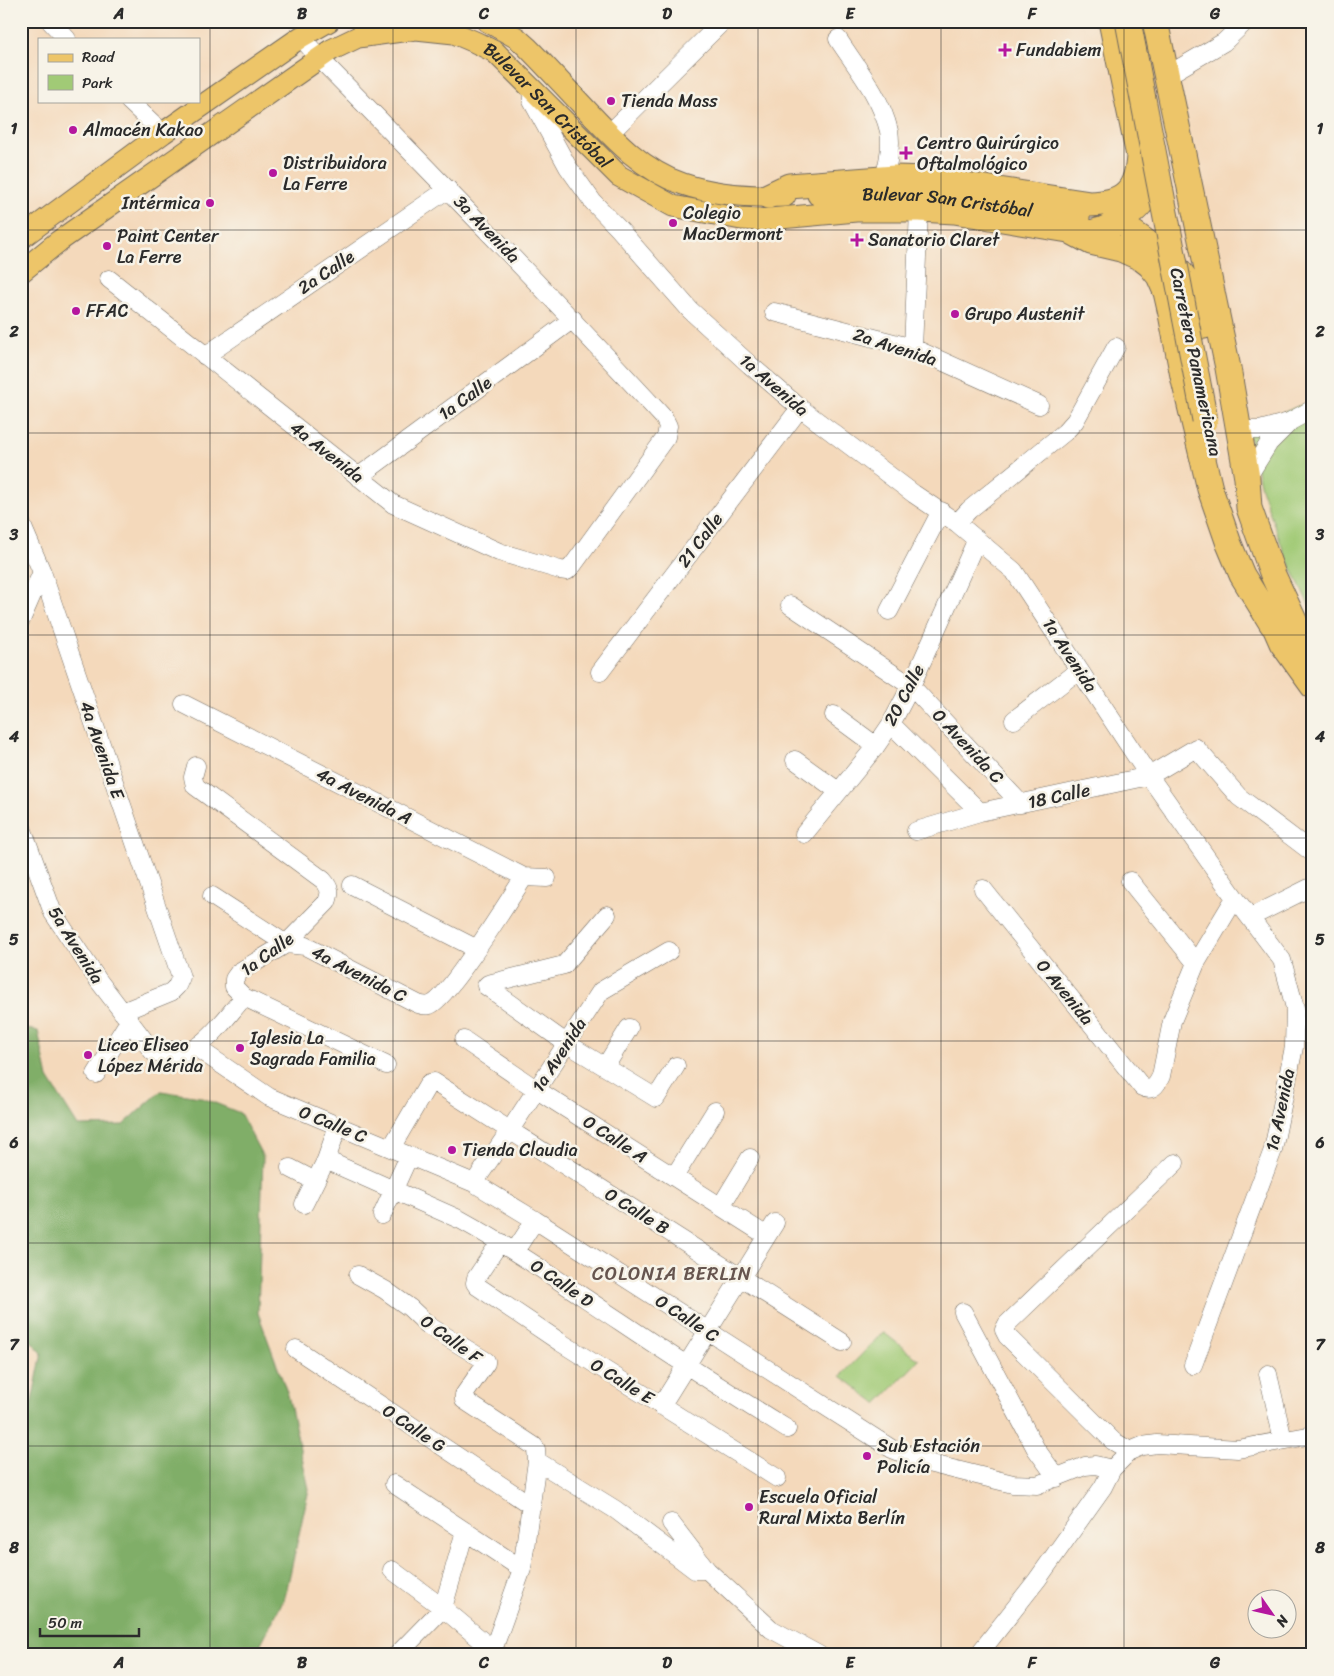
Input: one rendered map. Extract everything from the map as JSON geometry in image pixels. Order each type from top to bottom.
[{"type":"highway","points":[[768,196],[789,186],[884,178],[926,179],[1090,204],[1105,204],[1116,200],[1126,194],[1134,185],[1138,172],[1139,156],[1111,21]]},
{"type":"highway","name":"Carretera Panamericana","points":[[1128,21],[1205,420],[1232,514],[1272,624],[1282,643],[1313,686]]},
{"type":"highway","points":[[1076,225],[1093,232],[1106,228],[1121,220],[1135,208],[1150,188],[1157,160],[1156,107],[1141,21]]},
{"type":"highway","name":"Carretera Panamericana","points":[[1155,21],[1240,430],[1248,478],[1249,508],[1274,575],[1300,631],[1313,650]]},
{"type":"highway","points":[[1076,225],[1091,242],[1121,250],[1141,258],[1159,276],[1166,292],[1183,376],[1210,489],[1242,576],[1272,624]]},
{"type":"highway","points":[[1132,232],[1167,257],[1182,274],[1193,291],[1201,313],[1233,469],[1249,508]]},
{"type":"main road","points":[[21,238],[163,133],[301,37],[329,21]]},
{"type":"main road","name":"Bulevar San Cristóbal","points":[[499,25],[633,156],[682,184],[727,193],[768,196],[924,195],[1076,225]]},
{"type":"main road","name":"Bulevar San Cristóbal","points":[[21,272],[59,242],[331,50],[358,37],[416,29],[440,30],[454,33],[495,52],[619,176],[673,206],[734,218],[759,220],[856,211],[919,210],[1076,225]]},
{"type":"street","points":[[50,21],[66,38]]},
{"type":"street","points":[[609,134],[723,21]]},
{"type":"street","points":[[1166,76],[1224,42],[1246,21]]},
{"type":"street","name":"3a Avenida","points":[[301,37],[320,59],[572,319],[664,418],[668,426],[666,437],[573,565]]},
{"type":"street","points":[[838,39],[880,103],[890,133],[888,164],[884,178]]},
{"type":"street","name":"1a Avenida","points":[[530,86],[532,101],[568,167],[593,202],[690,310],[800,408],[914,494],[941,511],[977,538],[1014,571],[1150,776],[1235,898],[1282,960],[1295,1008],[1294,1047],[1273,1150],[1193,1365]]},
{"type":"street","points":[[130,102],[163,133]]},
{"type":"street","name":"2a Calle","points":[[205,356],[448,189]]},
{"type":"street","points":[[913,348],[919,210]]},
{"type":"street","name":"4a Avenida","points":[[109,279],[393,504],[499,552],[560,570],[568,571],[573,565]]},
{"type":"street","name":"2a Avenida","points":[[774,312],[913,348],[1039,405]]},
{"type":"street","name":"1a Calle","points":[[358,477],[572,319]]},
{"type":"street","points":[[957,523],[969,510],[1065,432],[1075,421],[1116,347]]},
{"type":"street","name":"21 Calle","points":[[600,672],[800,408]]},
{"type":"street","points":[[1240,430],[1260,430],[1289,422],[1313,409]]},
{"type":"street","points":[[1248,478],[1269,443],[1289,422]]},
{"type":"street","points":[[889,611],[941,511]]},
{"type":"street","name":"4a Avenida E","points":[[21,523],[42,572],[181,977],[177,986],[171,992],[126,1016]]},
{"type":"street","name":"20 Calle","points":[[804,834],[876,746],[891,724],[911,686],[977,538]]},
{"type":"street","points":[[21,620],[42,572]]},
{"type":"street","name":"0 Avenida C","points":[[790,605],[911,686],[1021,804]]},
{"type":"street","points":[[1014,720],[1080,670]]},
{"type":"street","name":"4a Avenida A","points":[[184,704],[524,877],[547,878]]},
{"type":"street","points":[[834,715],[876,746]]},
{"type":"street","points":[[891,724],[980,812]]},
{"type":"street","name":"18 Calle","points":[[916,831],[980,812],[1150,776],[1196,748],[1239,797],[1313,853]]},
{"type":"street","points":[[795,760],[838,791]]},
{"type":"street","name":"1a Calle","points":[[152,1052],[164,1056],[178,1056],[197,1048],[244,997],[234,987],[234,979],[240,972],[286,944],[327,902],[330,894],[329,887],[323,880],[196,786],[193,777],[196,766]]},
{"type":"street","name":"5a Avenida","points":[[22,829],[53,913],[80,956],[152,1052]]},
{"type":"street","points":[[352,885],[477,949],[524,877]]},
{"type":"street","points":[[1130,881],[1196,963],[1235,898]]},
{"type":"street","points":[[1251,917],[1313,886]]},
{"type":"street","name":"0 Avenida","points":[[982,888],[1142,1087],[1148,1090],[1158,1083],[1161,1076],[1172,1021],[1196,963]]},
{"type":"street","name":"4a Avenida C","points":[[212,896],[286,944],[305,946],[418,1004],[430,1005],[440,998],[477,949]]},
{"type":"street","points":[[607,915],[564,965],[486,986],[566,1043],[656,1098],[676,1066]]},
{"type":"street","name":"1a Avenida","points":[[474,1183],[601,991],[669,951]]},
{"type":"street","points":[[244,997],[386,1065]]},
{"type":"street","points":[[96,1074],[126,1016]]},
{"type":"street","points":[[605,1067],[630,1028]]},
{"type":"street","name":"0 Calle A","points":[[464,1040],[537,1090],[674,1178],[721,1206],[771,1230],[742,1277]]},
{"type":"street","name":"0 Calle C","points":[[197,1048],[269,1097],[474,1183],[535,1220],[892,1449],[924,1462],[1013,1484],[1037,1485],[1085,1466],[1095,1465],[1112,1468]]},
{"type":"street","name":"0 Calle B","points":[[391,1148],[429,1083],[432,1082],[842,1342]]},
{"type":"street","points":[[674,1178],[715,1111]]},
{"type":"street","points":[[304,1204],[326,1160],[338,1126]]},
{"type":"street","points":[[382,1215],[409,1156]]},
{"type":"street","points":[[721,1206],[750,1158]]},
{"type":"street","name":"0 Calle D","points":[[326,1160],[461,1220],[500,1242],[686,1366],[787,1429]]},
{"type":"street","points":[[1130,1451],[1113,1441],[1007,1336],[1004,1330],[1006,1324],[1175,1163]]},
{"type":"street","points":[[290,1168],[315,1181]]},
{"type":"street","points":[[515,1251],[535,1220]]},
{"type":"street","name":"0 Calle E","points":[[500,1242],[476,1278],[475,1283],[477,1286],[560,1342],[777,1478]]},
{"type":"street","name":"0 Calle F","points":[[358,1275],[385,1290],[410,1308],[429,1326],[486,1361],[464,1395],[464,1400],[534,1446],[536,1455],[616,1510],[695,1570],[699,1572],[707,1570]]},
{"type":"street","points":[[661,1406],[742,1277]]},
{"type":"street","points":[[963,1312],[1036,1449],[1057,1478]]},
{"type":"street","name":"0 Calle G","points":[[296,1349],[532,1506]]},
{"type":"street","points":[[1268,1374],[1283,1440]]},
{"type":"street","points":[[978,1655],[1037,1580],[1102,1487],[1112,1468],[1130,1451],[1142,1446],[1156,1444],[1238,1449],[1313,1434]]},
{"type":"street","points":[[392,1570],[443,1608],[496,1652],[522,1569],[532,1506],[536,1455]]},
{"type":"street","points":[[394,1484],[522,1569]]},
{"type":"street","name":"0 Calle F","points":[[671,1523],[707,1570],[771,1629],[818,1655]]},
{"type":"street","points":[[397,1655],[443,1608],[465,1532]]},
{"type":"green space","points":[[1313,400],[1313,613],[1285,555],[1261,488],[1247,428]]},
{"type":"green space","points":[[21,1028],[38,1031],[48,1078],[78,1126],[123,1125],[161,1091],[200,1097],[240,1113],[263,1157],[258,1313],[288,1395],[309,1489],[285,1597],[255,1655],[21,1655],[21,1428],[29,1415],[42,1353],[21,1330]]},
{"type":"green space","points":[[883,1332],[919,1360],[877,1404],[841,1376]]},
{"type":"place","name":"Fundabiem","points":[[1005,50]]},
{"type":"place","name":"Tienda Mass","points":[[611,101]]},
{"type":"place","name":"Almacén Kakao","points":[[73,130]]},
{"type":"place","name":"Centro Quirúrgico Oftalmológico","points":[[906,153]]},
{"type":"place","name":"Distribuidora La Ferre","points":[[273,173]]},
{"type":"place","name":"Intérmica","points":[[210,203]]},
{"type":"place","name":"Colegio MacDermont","points":[[673,223]]},
{"type":"place","name":"Sanatorio Claret","points":[[857,240]]},
{"type":"place","name":"Paint Center La Ferre","points":[[107,246]]},
{"type":"place","name":"FFAC","points":[[76,311]]},
{"type":"place","name":"Grupo Austenit","points":[[955,314]]},
{"type":"place","name":"Iglesia La Sagrada Familia","points":[[240,1048]]},
{"type":"place","name":"Liceo Eliseo López Mérida","points":[[88,1055]]},
{"type":"place","name":"Tienda Claudia","points":[[452,1150]]},
{"type":"place","name":"Sub Estación Policía","points":[[867,1456]]},
{"type":"place","name":"Escuela Oficial Rural Mixta Berlín","points":[[749,1507]]},
{"type":"district","name":"COLONIA BERLIN","points":[[672,1273]]}]
